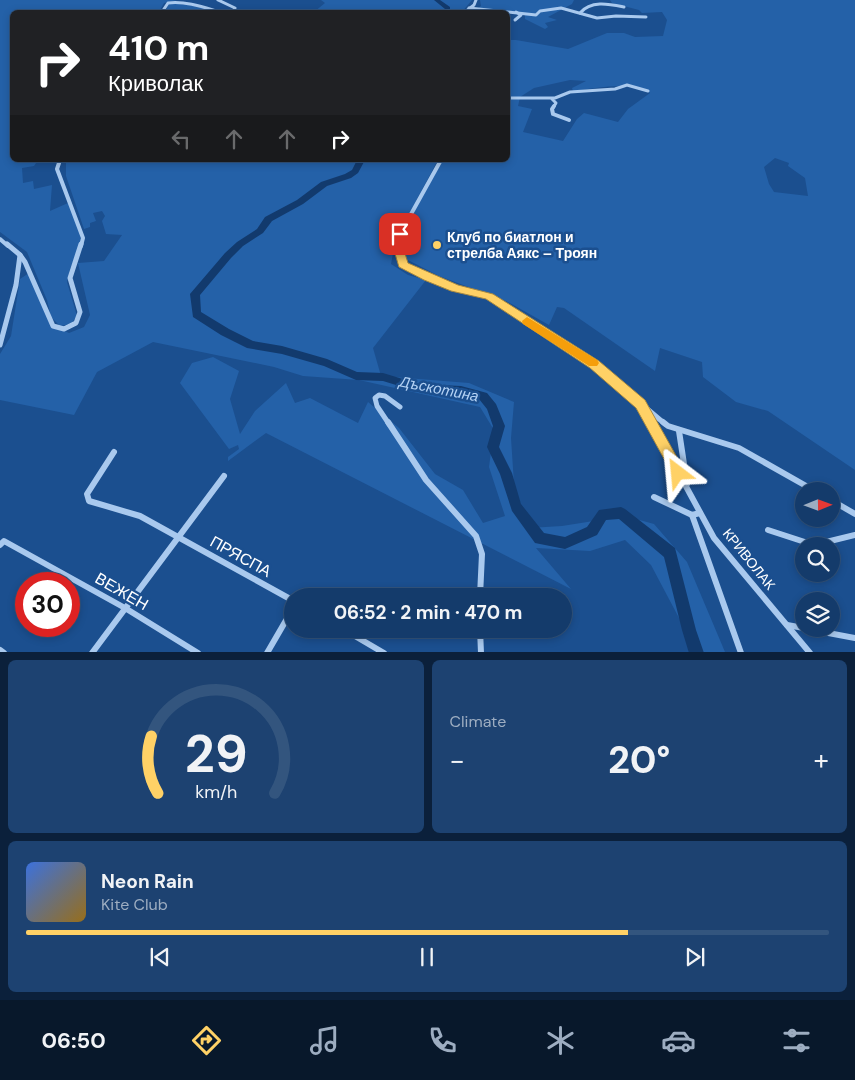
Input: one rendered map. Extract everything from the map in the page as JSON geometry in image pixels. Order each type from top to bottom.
[{"type":"street","points":[[218,0],[233,7],[235,10]]},
{"type":"street","points":[[466,10],[474,5],[476,0]]},
{"type":"street","points":[[163,10],[168,3],[181,1],[214,10]]},
{"type":"street","points":[[580,13],[585,8],[602,4],[624,7]]},
{"type":"street","points":[[469,8],[490,10]]},
{"type":"street","points":[[512,12],[535,15],[538,12],[561,8],[599,18],[616,16],[646,17]]},
{"type":"street","points":[[512,12],[521,15],[515,20]]},
{"type":"street","points":[[510,98],[551,99],[570,92],[616,89],[626,86],[638,87],[648,91]]},
{"type":"street","points":[[551,99],[556,103],[552,109],[552,114],[569,120]]},
{"type":"street","points":[[0,239],[20,255],[33,279],[50,323],[53,326],[64,329],[76,323],[80,312],[70,278],[83,238],[60,179],[57,169],[59,162]]},
{"type":"street","name":"КРИВОЛАК","points":[[440,162],[400,234],[398,247],[403,265],[428,278],[455,288],[489,296],[579,354],[641,404],[714,538],[810,652]]},
{"type":"street","points":[[0,345],[16,285],[20,255]]},
{"type":"street","points":[[400,407],[384,396],[379,395],[376,398],[377,406],[426,480],[468,524],[476,536],[482,554],[480,588]]},
{"type":"street","points":[[641,404],[658,419],[679,430],[739,448],[799,482]]},
{"type":"street","points":[[679,430],[688,490]]},
{"type":"street","name":"ПРЯСПА","points":[[114,452],[87,494],[89,501],[140,516],[284,596]]},
{"type":"street","points":[[92,652],[224,476]]},
{"type":"street","points":[[654,497],[692,514],[700,513]]},
{"type":"street","points":[[840,505],[855,514]]},
{"type":"street","points":[[692,514],[741,652]]},
{"type":"street","points":[[768,530],[814,545],[855,535]]},
{"type":"street","name":"ВЕЖЕН","points":[[2,543],[125,608],[198,652]]},
{"type":"street","points":[[267,652],[284,623]]},
{"type":"street","points":[[787,625],[795,626]]},
{"type":"street","points":[[840,635],[855,638]]},
{"type":"street","points":[[359,638],[384,652]]},
{"type":"street","points":[[480,638],[480,652]]},
{"type":"street","points":[[0,650],[4,652]]},
{"type":"shaded area","points":[[0,0],[177,0],[164,3],[160,10],[10,10],[10,162],[37,162],[34,166],[22,168],[23,183],[33,181],[34,189],[52,185],[50,211],[68,203],[80,230],[81,243],[70,269],[67,282],[77,316],[71,324],[60,326],[51,317],[47,300],[27,252],[0,232]]},
{"type":"shaded area","points":[[321,0],[472,0],[464,10],[316,10],[325,3]]},
{"type":"shaded area","points":[[480,0],[574,0],[572,4],[548,17],[557,20],[545,23],[548,27],[545,29],[525,19],[525,15],[510,10],[475,10],[481,6]]},
{"type":"shaded area","points":[[610,0],[855,0],[855,470],[768,411],[736,402],[703,377],[702,362],[660,348],[655,371],[564,308],[557,307],[549,325],[506,301],[439,276],[406,259],[401,244],[418,204],[442,162],[510,162],[510,40],[568,49],[607,33],[624,33],[635,37],[663,36],[667,20],[662,12],[642,13],[639,10],[612,3]],"holes":[[[570,80],[586,81],[572,88],[573,91],[624,86],[643,89],[650,93],[628,109],[618,122],[584,113],[577,119],[563,141],[523,132],[532,109],[518,106],[520,97],[534,88]],[[775,158],[789,163],[788,166],[805,178],[808,196],[774,192],[769,184],[764,167]]]},
{"type":"shaded area","points":[[169,3],[199,6],[210,10],[166,10]]},
{"type":"shaded area","points":[[66,162],[437,162],[396,238],[391,264],[408,275],[426,280],[373,348],[381,376],[469,383],[514,402],[511,438],[514,484],[529,528],[562,526],[625,516],[654,524],[687,562],[725,652],[697,652],[651,565],[625,540],[590,551],[536,548],[569,588],[266,433],[228,461],[228,457],[239,449],[238,445],[229,449],[180,383],[192,363],[213,357],[239,371],[230,399],[240,434],[255,411],[286,383],[295,403],[310,398],[358,423],[368,402],[399,428],[435,474],[463,490],[483,523],[505,516],[489,467],[494,430],[480,407],[359,380],[303,376],[274,367],[153,342],[97,372],[74,415],[0,400],[0,354],[11,336],[20,279],[29,273],[52,325],[69,333],[84,327],[90,315],[78,263],[104,261],[122,235],[106,234],[102,221],[105,216],[102,211],[93,213],[96,221],[90,223],[90,227],[84,229],[66,176]]},
{"type":"waterway","name":"Дъскотина","points":[[437,0],[448,10]]},
{"type":"waterway","name":"Дъскотина","points":[[360,162],[355,171],[348,176],[324,184],[300,202],[268,219],[257,234],[240,244],[195,294],[196,314],[251,345],[282,350],[327,363],[356,376],[383,377],[419,388],[461,390],[483,396],[492,407],[499,426],[493,447],[506,473],[516,507],[540,539],[565,543],[592,531],[603,514],[621,513],[670,553],[689,630],[697,652]]},
{"type":"slow traffic","points":[[527,321],[593,363]]},
{"type":"place","name":"Клуб по биатлон и стрелба Аякс – Троян","points":[[437,245]]},
{"type":"route","points":[[400,234],[398,247],[403,265],[428,278],[455,288],[489,296],[594,364],[641,404],[678,473]]}]
